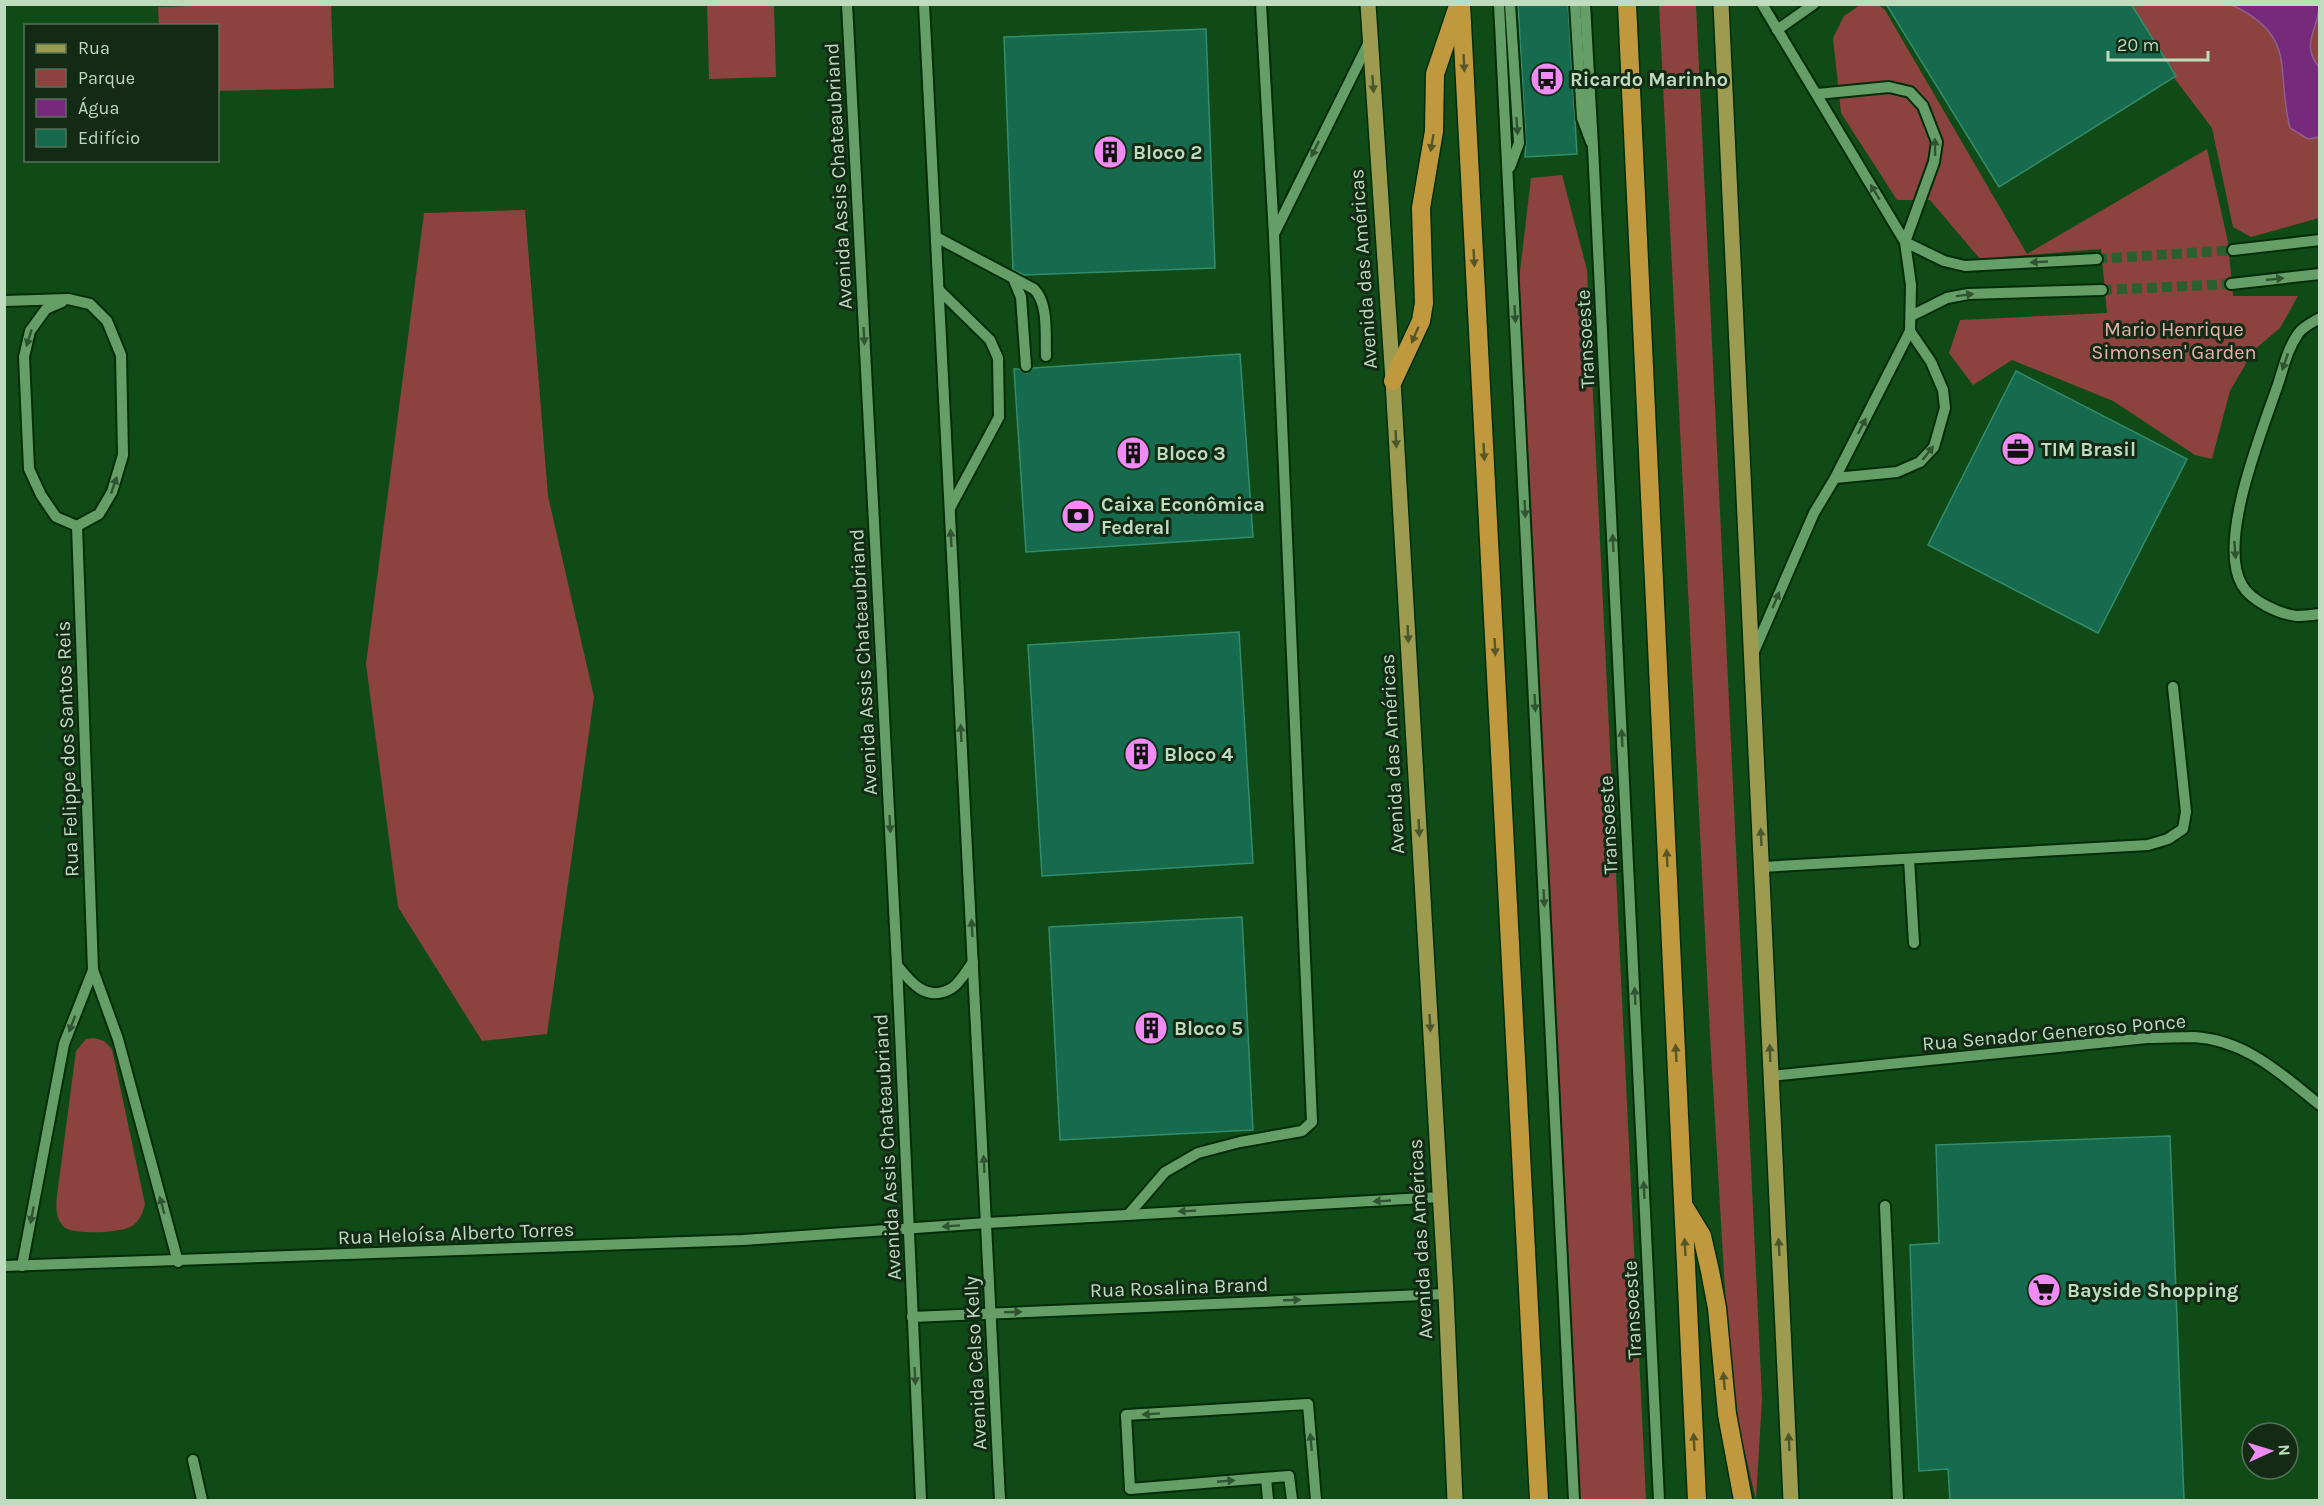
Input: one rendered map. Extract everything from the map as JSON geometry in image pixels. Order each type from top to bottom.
[{"type":"highway","points":[[1393,381],[1421,321],[1424,303],[1422,208],[1434,131],[1435,74],[1460,4]]},
{"type":"highway","points":[[1460,4],[1539,1500]]},
{"type":"highway","points":[[1627,4],[1697,1500]]},
{"type":"highway","points":[[1683,1204],[1702,1236],[1710,1271],[1717,1308],[1727,1413],[1743,1500]]},
{"type":"main road","name":"Avenida das Américas","points":[[1368,4],[1393,381],[1441,1197],[1455,1500]]},
{"type":"main road","points":[[1721,4],[1791,1500]]},
{"type":"street","name":"Avenida Assis Chateaubriand","points":[[847,4],[897,965],[912,1317]]},
{"type":"street","points":[[924,4],[987,1223]]},
{"type":"street","points":[[1128,1215],[1165,1172],[1198,1153],[1240,1142],[1302,1131],[1312,1122],[1274,235],[1261,4]]},
{"type":"street","points":[[1498,4],[1574,1500]]},
{"type":"street","points":[[1508,171],[1519,143],[1510,4]]},
{"type":"street","name":"Transoeste","points":[[1575,4],[1582,118],[1593,147]]},
{"type":"street","name":"Transoeste","points":[[1585,4],[1659,1500]]},
{"type":"street","points":[[1753,654],[1814,513],[1910,331],[1911,316],[1911,285],[1905,242],[1762,4]]},
{"type":"street","points":[[1777,30],[1814,4]]},
{"type":"street","points":[[1274,235],[1370,40]]},
{"type":"street","points":[[1816,94],[1889,87],[1910,92],[1923,106],[1937,142],[1934,162],[1905,242]]},
{"type":"street","points":[[936,237],[1034,288],[1041,298],[1046,356]]},
{"type":"street","points":[[2233,250],[2319,240]]},
{"type":"street","points":[[1905,242],[1944,261],[1965,266],[2097,259]]},
{"type":"street","points":[[2231,284],[2319,274]]},
{"type":"street","points":[[1013,278],[1021,297],[1026,366]]},
{"type":"street","points":[[939,290],[990,340],[998,358],[999,417],[950,508]]},
{"type":"street","points":[[1911,316],[1947,298],[1968,294],[2102,290]]},
{"type":"street","points":[[4,301],[68,299],[90,304],[107,321],[121,355],[123,455],[112,492],[99,514],[77,526],[56,517],[40,495],[29,469],[24,357],[30,332],[46,309],[68,299]]},
{"type":"street","points":[[2319,318],[2299,332],[2287,355],[2252,461],[2241,502],[2235,540],[2237,567],[2242,585],[2258,603],[2295,616],[2319,614]]},
{"type":"street","points":[[1834,478],[1898,472],[1920,462],[1934,447],[1945,408],[1943,390],[1932,362],[1910,331]]},
{"type":"street","name":"Rua Felippe dos Santos Reis","points":[[77,526],[93,970],[118,1039],[178,1262]]},
{"type":"street","points":[[1762,867],[2148,845],[2168,839],[2183,829],[2186,812],[2173,687]]},
{"type":"street","points":[[1909,859],[1914,943]]},
{"type":"street","points":[[897,965],[913,986],[934,994],[953,987],[973,962]]},
{"type":"street","name":"Rua Felippe dos Santos Reis","points":[[22,1266],[64,1044],[93,970]]},
{"type":"street","name":"Rua Senador Generoso Ponce","points":[[1771,1076],[2147,1038],[2196,1037],[2235,1046],[2265,1061],[2319,1105]]},
{"type":"street","points":[[909,1229],[1441,1197]]},
{"type":"street","points":[[1885,1206],[1898,1500]]},
{"type":"street","name":"Avenida Celso Kelly","points":[[987,1223],[1000,1500]]},
{"type":"street","name":"Rua Heloísa Alberto Torres","points":[[4,1266],[178,1262],[743,1240],[909,1229]]},
{"type":"street","name":"Rua Rosalina Brand","points":[[912,1317],[1446,1294]]},
{"type":"street","points":[[912,1317],[921,1500]]},
{"type":"street","points":[[1292,1500],[1289,1476],[1131,1495],[1126,1415],[1308,1404],[1316,1500]]},
{"type":"street","points":[[192,1460],[202,1500]]},
{"type":"street","points":[[1266,1478],[1268,1500]]},
{"type":"green space","points":[[254,4],[331,5],[334,88],[219,91],[219,24],[159,24],[158,7]]},
{"type":"green space","points":[[707,5],[774,5],[776,77],[709,79]]},
{"type":"green space","points":[[1659,5],[1696,5],[1762,1399],[1756,1500],[1731,1393],[1710,1035]]},
{"type":"green space","name":"Mario Henrique Simonsen' Garden","points":[[1860,5],[1879,5],[1885,10],[2027,254],[2207,149],[2228,242],[2233,296],[2298,296],[2280,328],[2254,350],[2230,391],[2212,459],[2195,455],[2113,401],[2012,360],[1973,385],[1949,353],[1960,320],[2107,313],[2101,249],[1980,259],[1930,200],[1897,200],[1841,113],[1833,38],[1844,16]]},
{"type":"green space","points":[[2119,5],[2319,5],[2319,218],[2251,237],[2233,227],[2212,128]]},
{"type":"green space","points":[[1562,175],[1587,270],[1646,1500],[1580,1500],[1518,288],[1531,178]]},
{"type":"green space","points":[[525,210],[548,496],[594,697],[547,1034],[482,1041],[398,907],[366,664],[424,213]]},
{"type":"green space","points":[[94,1038],[104,1041],[112,1049],[145,1204],[136,1223],[116,1231],[69,1230],[61,1223],[56,1203],[76,1051],[86,1039]]},
{"type":"water","points":[[2232,5],[2319,5],[2310,43],[2313,58],[2319,67],[2319,137],[2308,139],[2290,128],[2283,72],[2276,43],[2267,30],[2253,17]]},
{"type":"building","name":"Ricardo Marinho","points":[[1518,4],[1568,4],[1577,154],[1525,157]]},
{"type":"building","points":[[1886,4],[2131,4],[2176,76],[1999,187]]},
{"type":"building","name":"Bloco 2","points":[[1206,29],[1215,268],[1024,275],[1013,270],[1004,37]]},
{"type":"building","name":"Bloco 3","points":[[1240,354],[1253,537],[1026,552],[1014,369],[1027,373],[1033,368]]},
{"type":"building","points":[[2016,371],[2187,459],[2098,633],[1928,545]]},
{"type":"building","name":"Bloco 4","points":[[1239,632],[1253,863],[1042,876],[1028,645]]},
{"type":"building","name":"Bloco 5","points":[[1242,917],[1253,1130],[1060,1140],[1049,927]]},
{"type":"building","name":"Bayside Shopping","points":[[2170,1136],[2184,1500],[1950,1500],[1948,1469],[1919,1471],[1914,1367],[1910,1245],[1939,1243],[1936,1145]]},
{"type":"tunnel","points":[[2097,259],[2233,250]]},
{"type":"tunnel","points":[[2102,290],[2231,284]]},
{"type":"place","name":"Ricardo Marinho","points":[[1547,79]]},
{"type":"place","name":"Bloco 2","points":[[1110,152]]},
{"type":"place","name":"TIM Brasil","points":[[2018,449]]},
{"type":"place","name":"Bloco 3","points":[[1133,453]]},
{"type":"place","name":"Caixa Econômica Federal","points":[[1078,516]]},
{"type":"place","name":"Bloco 4","points":[[1141,754]]},
{"type":"place","name":"Bloco 5","points":[[1151,1028]]},
{"type":"place","name":"Bayside Shopping","points":[[2044,1290]]}]
